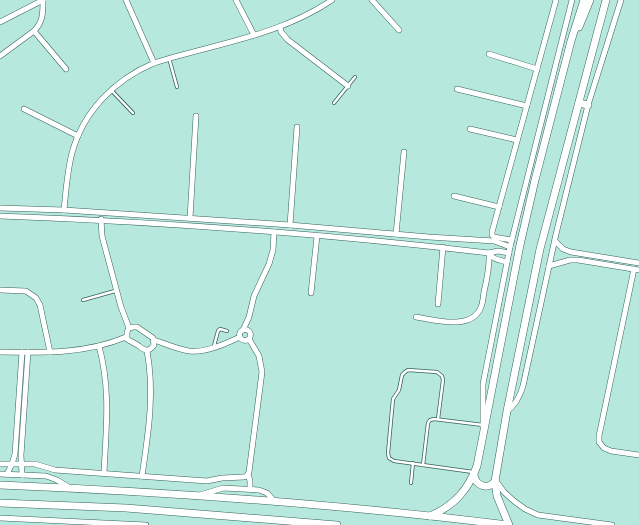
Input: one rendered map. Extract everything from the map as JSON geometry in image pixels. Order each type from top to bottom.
[{"type":"main road","points":[[430,516],[453,503],[465,490],[477,466],[520,245],[571,41],[584,0]]},
{"type":"main road","points":[[571,41],[581,24],[590,0]]},
{"type":"main road","points":[[0,485],[276,502],[508,525],[497,496],[495,480],[507,410],[540,249],[606,0]]},
{"type":"main road","points":[[579,103],[588,105]]},
{"type":"main road","points":[[527,178],[535,180]]},
{"type":"main road","points":[[474,474],[476,481],[483,486],[491,485],[495,480]]},
{"type":"main road","points":[[0,503],[126,508],[337,525]]},
{"type":"street","points":[[0,22],[43,0],[43,15],[38,26],[34,31],[1,53]]},
{"type":"street","points":[[126,0],[154,64]]},
{"type":"street","points":[[236,0],[254,35]]},
{"type":"street","points":[[64,210],[68,172],[78,136],[98,103],[111,89],[142,68],[169,58],[280,27],[332,0]]},
{"type":"street","points":[[372,0],[399,30]]},
{"type":"street","points":[[512,240],[492,235],[556,0]]},
{"type":"street","points":[[483,439],[483,384],[507,262],[572,0]]},
{"type":"street","points":[[507,410],[520,395],[523,386],[554,241],[588,105],[621,0]]},
{"type":"street","points":[[280,27],[281,32],[288,40],[348,86]]},
{"type":"street","points":[[34,31],[66,69]]},
{"type":"street","points":[[489,54],[537,69]]},
{"type":"street","points":[[457,89],[527,106]]},
{"type":"street","points":[[24,109],[78,136]]},
{"type":"street","points":[[190,218],[196,116]]},
{"type":"street","points":[[290,225],[297,127]]},
{"type":"street","points":[[470,129],[517,140]]},
{"type":"street","points":[[396,234],[404,152]]},
{"type":"street","points":[[454,196],[499,207]]},
{"type":"street","points":[[0,208],[190,218],[494,241],[510,250]]},
{"type":"street","points":[[0,216],[101,219],[274,232],[489,253],[510,250]]},
{"type":"street","points":[[101,219],[102,236],[124,314],[130,328]]},
{"type":"street","points":[[240,338],[240,333],[249,317],[254,296],[271,258],[274,232]]},
{"type":"street","points":[[311,293],[316,236]]},
{"type":"street","points":[[554,241],[571,252],[639,263]]},
{"type":"street","points":[[438,304],[443,247]]},
{"type":"street","points":[[489,253],[492,258],[507,262]]},
{"type":"street","points":[[416,317],[456,322],[468,320],[475,316],[481,307],[489,267],[489,253]]},
{"type":"street","points":[[549,266],[578,260],[637,270],[599,442],[604,448],[611,451],[639,455]]},
{"type":"street","points":[[0,290],[26,291],[36,298],[40,305],[50,352]]},
{"type":"street","points":[[242,489],[246,476],[262,372],[259,356],[249,339],[251,337],[249,317]]},
{"type":"street","points":[[147,351],[129,341],[126,337],[126,332],[130,328],[137,327],[154,340],[192,351],[204,350],[240,338],[243,341],[249,339]]},
{"type":"street","points":[[243,330],[247,330],[250,333]]},
{"type":"street","points":[[0,352],[74,350],[100,346],[126,337]]},
{"type":"street","points":[[147,351],[153,348],[154,340]]},
{"type":"street","points":[[100,346],[105,368],[107,398],[104,473]]},
{"type":"street","points":[[142,476],[151,403],[150,370],[147,351]]},
{"type":"street","points":[[7,474],[14,454],[25,352]]},
{"type":"street","points":[[22,475],[21,454],[25,352]]},
{"type":"street","points":[[14,454],[21,454]]},
{"type":"street","points":[[0,464],[35,464],[53,469],[207,481],[246,476]]},
{"type":"street","points":[[0,474],[51,478],[70,488]]},
{"type":"street","points":[[246,476],[250,481],[250,489]]},
{"type":"street","points":[[495,480],[514,501],[538,515],[612,525]]},
{"type":"street","points":[[197,497],[212,490],[222,488],[250,489],[267,492],[276,502]]},
{"type":"street","points":[[0,518],[21,522],[146,525]]},
{"type":"lane","points":[[169,58],[177,87]]},
{"type":"lane","points":[[334,103],[355,77]]},
{"type":"lane","points":[[111,89],[133,113]]},
{"type":"lane","points":[[82,300],[117,290]]},
{"type":"lane","points":[[214,347],[218,331],[227,331]]},
{"type":"lane","points":[[438,419],[442,376],[437,372],[408,370],[404,372],[399,390],[393,399],[389,458],[391,460],[474,474]]},
{"type":"lane","points":[[423,465],[428,423],[430,420],[438,419],[482,425]]},
{"type":"lane","points":[[411,483],[413,464]]}]
